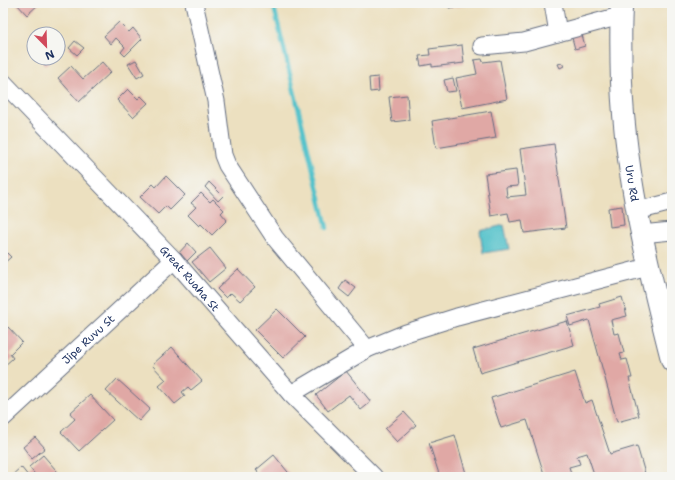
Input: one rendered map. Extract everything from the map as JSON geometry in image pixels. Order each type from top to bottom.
[{"type":"street","points":[[194,3],[216,101],[223,154],[227,164],[275,238],[367,349]]},
{"type":"street","points":[[554,3],[558,33]]},
{"type":"street","points":[[482,46],[524,42],[558,33],[621,9]]},
{"type":"street","name":"Uru Rd","points":[[621,9],[621,74],[623,117],[629,160],[648,267],[672,361]]},
{"type":"street","name":"Great Ruaha St","points":[[3,82],[174,260],[291,394],[374,477]]},
{"type":"street","points":[[637,211],[672,202]]},
{"type":"street","points":[[642,234],[672,231]]},
{"type":"street","name":"Jipe Ruvu St","points":[[3,418],[174,260]]},
{"type":"street","points":[[291,394],[367,349],[406,333],[457,317],[648,267]]},
{"type":"water","points":[[504,225],[509,249],[483,253],[480,231]]},
{"type":"building","points":[[16,3],[40,3],[27,15]]},
{"type":"building","points":[[448,3],[474,3],[474,4],[449,8]]},
{"type":"building","points":[[119,22],[129,32],[133,28],[142,39],[125,56],[121,52],[125,47],[116,38],[111,44],[104,36]]},
{"type":"building","points":[[581,31],[585,46],[575,49],[571,34]]},
{"type":"building","points":[[75,41],[84,48],[77,55],[69,48]]},
{"type":"building","points":[[462,45],[464,63],[432,67],[432,64],[421,66],[419,56],[430,55],[429,49]]},
{"type":"building","points":[[482,59],[483,62],[500,60],[507,99],[462,108],[456,78],[477,74],[474,60]]},
{"type":"building","points":[[136,60],[144,74],[137,78],[128,64]]},
{"type":"building","points":[[102,62],[111,72],[79,102],[58,78],[71,66],[83,79]]},
{"type":"building","points":[[562,63],[564,66],[560,68],[558,64]]},
{"type":"building","points":[[378,77],[379,91],[370,92],[369,78]]},
{"type":"building","points":[[453,78],[456,91],[447,92],[444,80]]},
{"type":"building","points":[[128,89],[138,99],[141,96],[148,103],[133,117],[117,100]]},
{"type":"building","points":[[407,95],[409,120],[392,122],[389,97]]},
{"type":"building","points":[[491,111],[496,138],[436,148],[432,121]]},
{"type":"building","points":[[554,144],[566,228],[524,233],[522,220],[510,222],[508,213],[491,216],[485,174],[516,170],[518,186],[506,187],[507,197],[526,195],[520,149]]},
{"type":"building","points":[[166,176],[185,195],[170,210],[166,206],[158,214],[140,197],[153,184],[156,187]]},
{"type":"building","points":[[209,182],[223,196],[218,201],[205,187]]},
{"type":"building","points":[[201,193],[210,202],[213,199],[224,210],[221,213],[227,220],[212,235],[201,224],[199,226],[188,215],[196,207],[191,203]]},
{"type":"building","points":[[622,206],[624,225],[610,227],[608,208]]},
{"type":"building","points":[[188,243],[196,252],[185,263],[177,255]]},
{"type":"building","points":[[210,248],[226,268],[209,282],[192,262]]},
{"type":"building","points":[[3,249],[11,257],[3,264]]},
{"type":"building","points":[[238,269],[255,287],[240,301],[231,293],[226,298],[217,289]]},
{"type":"building","points":[[345,280],[356,288],[349,297],[339,289]]},
{"type":"building","points":[[622,297],[627,316],[611,320],[614,334],[619,333],[624,353],[620,354],[622,360],[627,359],[632,378],[629,378],[639,416],[617,422],[589,320],[570,326],[567,316],[600,307],[599,304]]},
{"type":"building","points":[[277,309],[305,337],[283,358],[255,330]]},
{"type":"building","points":[[567,321],[574,345],[480,373],[473,349]]},
{"type":"building","points":[[8,327],[22,342],[10,354],[13,358],[3,367],[3,332]]},
{"type":"building","points":[[172,347],[202,381],[191,390],[188,387],[182,392],[185,396],[175,404],[159,386],[166,380],[152,365]]},
{"type":"building","points":[[346,371],[371,402],[361,410],[349,395],[328,411],[316,395]]},
{"type":"building","points":[[575,372],[585,403],[592,400],[610,454],[637,446],[646,477],[595,477],[587,453],[577,456],[580,464],[569,467],[571,473],[559,477],[545,477],[527,420],[501,428],[491,398]]},
{"type":"building","points":[[117,379],[150,409],[139,421],[106,391]]},
{"type":"building","points":[[90,395],[113,420],[79,451],[61,432],[75,419],[70,413]]},
{"type":"building","points":[[404,412],[416,425],[397,442],[385,429]]},
{"type":"building","points":[[455,435],[467,477],[440,477],[429,443]]},
{"type":"building","points":[[35,437],[45,448],[32,459],[23,447]]},
{"type":"building","points":[[43,455],[62,477],[37,477],[29,467]]},
{"type":"building","points":[[274,455],[292,477],[262,477],[256,470]]},
{"type":"building","points":[[21,467],[29,477],[10,477]]},
{"type":"building","points":[[296,474],[299,477],[292,477]]},
{"type":"waterway","points":[[273,3],[327,228]]}]
